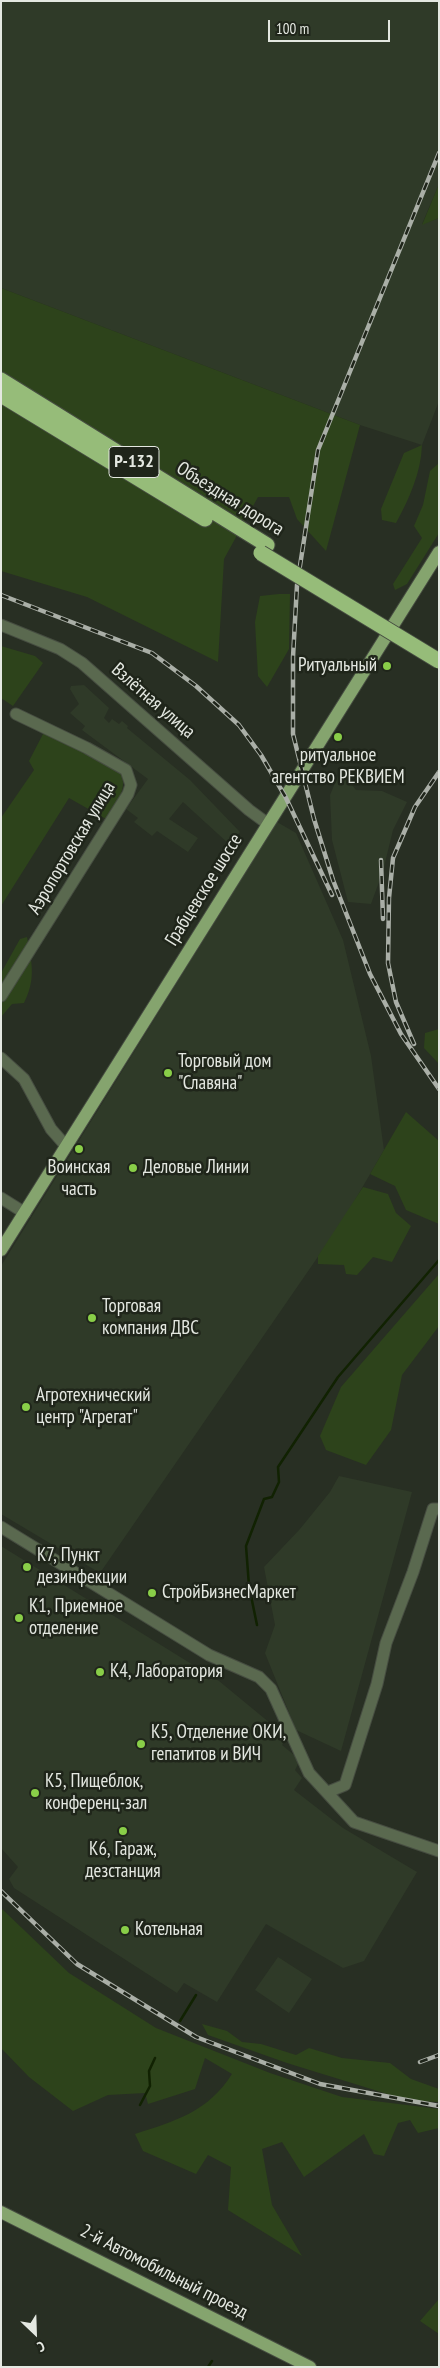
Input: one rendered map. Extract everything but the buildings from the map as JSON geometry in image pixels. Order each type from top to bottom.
[{"type":"highway","name":"Объездная дорога","points":[[1,380],[439,661]]},
{"type":"highway","name":"Объездная дорога","points":[[1,395],[439,649]]},
{"type":"main road","name":"Грабцевское шоссе","points":[[1,1250],[439,552]]},
{"type":"main road","name":"2-й Автомобильный проезд","points":[[1,2212],[310,2367]]},
{"type":"street","name":"Взлётная улица","points":[[1,625],[60,649],[82,662],[248,810],[268,824]]},
{"type":"street","name":"Аэропортовская улица","points":[[1,996],[128,794],[131,785],[126,770],[87,748],[16,714]]},
{"type":"street","points":[[1,1058],[24,1079],[51,1130],[66,1146]]},
{"type":"street","points":[[1,1198],[25,1213]]},
{"type":"street","points":[[328,1792],[345,1785],[375,1692],[386,1644],[413,1572],[433,1509],[439,1510]]},
{"type":"street","points":[[1,1526],[209,1655],[259,1677],[271,1689],[310,1773],[354,1822],[439,1851]]},
{"type":"shaded area","points":[[1,1],[439,1],[439,184],[422,224],[439,218],[439,401],[422,445],[360,425],[1,288]]},
{"type":"shaded area","points":[[84,685],[109,708],[104,718],[109,723],[112,719],[119,724],[122,721],[128,726],[127,728],[190,780],[240,832],[229,844],[183,802],[169,819],[198,838],[188,852],[157,831],[152,836],[134,822],[138,818],[126,809],[148,779],[82,730],[85,726],[70,713],[79,704],[70,689],[71,686]]},
{"type":"shaded area","points":[[340,771],[356,790],[382,791],[407,802],[393,830],[383,871],[371,904],[348,902],[332,840],[330,795]]},
{"type":"shaded area","points":[[277,822],[296,833],[343,940],[371,1056],[384,1150],[344,1219],[100,1573],[1,1514],[1,1266]]},
{"type":"shaded area","points":[[339,1476],[412,1492],[341,1751],[296,1730],[265,1653],[275,1625],[264,1567],[300,1529],[330,1492]]},
{"type":"shaded area","points":[[1,1546],[219,1681],[287,1737],[282,1745],[300,1760],[295,1770],[302,1778],[294,1790],[343,1828],[417,1872],[364,1961],[343,1968],[266,1924],[217,2002],[184,1983],[177,1993],[14,1888],[9,1879],[18,1867],[1,1848]]},
{"type":"shaded area","points":[[278,1957],[312,1979],[289,2013],[255,1990]]},
{"type":"green space","points":[[439,184],[439,218],[422,225]]},
{"type":"green space","points":[[1,288],[360,425],[326,551],[297,519],[289,497],[258,497],[224,559],[218,662],[87,597],[1,571]]},
{"type":"green space","points":[[422,445],[414,486],[396,523],[382,520],[381,509],[404,453]]},
{"type":"green space","points":[[439,463],[439,533],[407,584],[395,590],[393,584],[422,538],[414,526],[423,505],[430,471]]},
{"type":"green space","points":[[290,594],[289,649],[267,687],[258,676],[255,622],[260,596]]},
{"type":"green space","points":[[1,646],[35,656],[43,663],[13,706],[1,698]]},
{"type":"green space","points":[[48,733],[121,773],[123,780],[122,792],[106,819],[69,798],[1,906],[1,818],[34,770],[29,761],[43,734]]},
{"type":"green space","points":[[27,937],[32,971],[28,994],[24,1003],[12,1004],[1,1017],[1,973],[20,939]]},
{"type":"green space","points":[[439,1029],[439,1064],[424,1048],[425,1033]]},
{"type":"green space","points":[[406,1112],[439,1141],[439,1224],[406,1210],[395,1186],[370,1174]]},
{"type":"green space","points":[[363,1187],[388,1194],[396,1213],[411,1226],[392,1262],[373,1257],[357,1275],[346,1274],[344,1265],[318,1264],[318,1256]]},
{"type":"green space","points":[[439,1274],[439,1326],[402,1375],[391,1430],[366,1465],[326,1450],[320,1436],[341,1387]]},
{"type":"green space","points":[[1,1908],[69,1973],[156,2028],[270,2073],[342,2097],[439,2109],[439,2128],[418,2133],[410,2120],[398,2123],[384,2156],[374,2154],[364,2134],[304,2177],[282,2142],[262,2149],[272,2205],[302,2256],[228,2210],[231,2167],[208,2155],[196,2174],[143,2151],[135,2134],[190,2113],[212,2098],[232,2074],[205,2058],[195,2089],[148,2104],[145,2093],[108,2095],[73,2111],[29,2077],[1,2048]]},
{"type":"green space","points":[[202,2024],[227,2031],[242,2042],[261,2044],[296,2055],[309,2048],[342,2058],[390,2063],[411,2079],[439,2089],[439,2102],[410,2101],[287,2063],[208,2035]]},
{"type":"green space","points":[[439,2299],[439,2334],[420,2321]]},
{"type":"waterway","points":[[257,1625],[249,1586],[246,1546],[264,1499],[272,1497],[279,1482],[278,1467],[338,1377],[439,1260]]},
{"type":"waterway","points":[[180,2021],[196,1995]]},
{"type":"waterway","points":[[140,2105],[150,2086],[149,2071],[155,2058]]},
{"type":"waterway","points":[[208,2367],[212,2361]]},
{"type":"railway","points":[[439,153],[318,450],[297,585],[293,657],[293,734],[314,819],[333,880],[370,974],[401,1034],[439,1089]]},
{"type":"railway","points":[[1,595],[152,653],[196,686],[239,725],[261,755],[285,796],[332,895]]},
{"type":"railway","points":[[414,1044],[396,1002],[388,963],[389,898],[393,858],[415,807],[439,772]]},
{"type":"railway","points":[[381,860],[383,919]]},
{"type":"railway","points":[[1,1891],[77,1964],[196,2037],[320,2084],[439,2106]]},
{"type":"railway","points":[[420,2062],[439,2055]]},
{"type":"place","name":"Ритуальный","points":[[387,666]]},
{"type":"place","name":"ритуальное агентство РЕКВИЕМ","points":[[338,737]]},
{"type":"place","name":"Торговый дом \"Славяна\"","points":[[168,1073]]},
{"type":"place","name":"Воинская часть","points":[[79,1149]]},
{"type":"place","name":"Деловые Линии","points":[[133,1168]]},
{"type":"place","name":"Торговая компания ДВС","points":[[92,1318]]},
{"type":"place","name":"Агротехнический центр \"Агрегат\"","points":[[26,1407]]},
{"type":"place","name":"К7, Пункт дезинфекции","points":[[27,1567]]},
{"type":"place","name":"СтройБизнесМаркет","points":[[152,1593]]},
{"type":"place","name":"К1, Приемное отделение","points":[[19,1618]]},
{"type":"place","name":"К4, Лаборатория","points":[[100,1672]]},
{"type":"place","name":"К5, Отделение ОКИ, гепатитов и ВИЧ","points":[[141,1744]]},
{"type":"place","name":"К5, Пищеблок, конференц-зал","points":[[35,1793]]},
{"type":"place","name":"К6, Гараж, дезстанция","points":[[123,1831]]},
{"type":"place","name":"Котельная","points":[[125,1930]]}]
